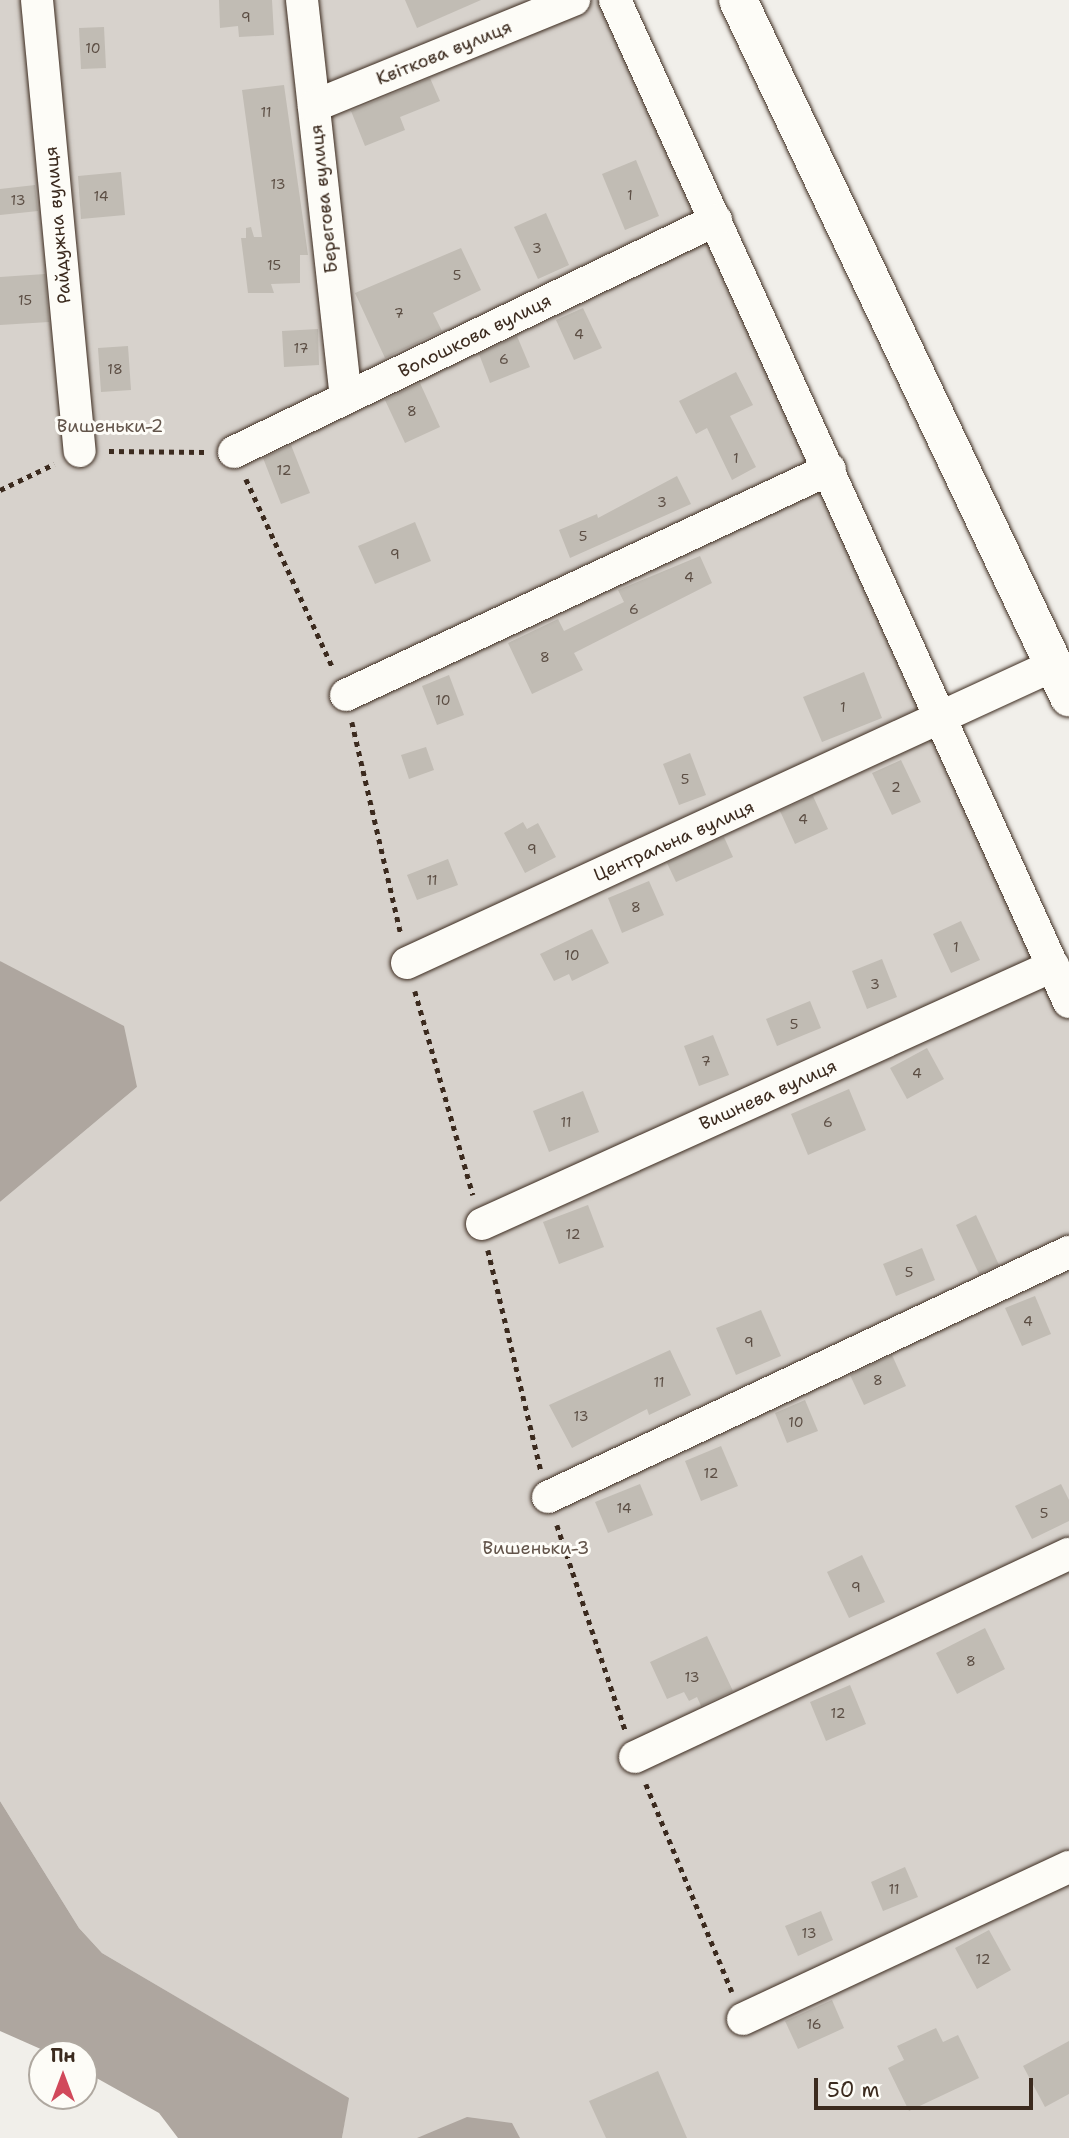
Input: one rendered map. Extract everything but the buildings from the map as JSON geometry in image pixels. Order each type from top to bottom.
[{"type":"street","name":"Райдужна вулиця","points":[[37,0],[80,451]]},
{"type":"street","name":"Берегова вулиця","points":[[302,0],[346,398]]},
{"type":"street","name":"Квіткова вулиця","points":[[314,106],[574,0]]},
{"type":"street","points":[[615,0],[830,469],[1069,1002]]},
{"type":"street","points":[[738,0],[1061,681]]},
{"type":"street","name":"Волошкова вулиця","points":[[234,452],[716,220]]},
{"type":"street","points":[[346,695],[830,469]]},
{"type":"street","name":"Центральна вулиця","points":[[407,963],[941,720],[1061,681]]},
{"type":"street","name":"Вишнева вулиця","points":[[482,1224],[1054,966]]},
{"type":"street","points":[[548,1497],[1069,1252]]},
{"type":"street","points":[[635,1757],[1069,1554]]},
{"type":"street","points":[[743,2019],[1069,1867]]},
{"type":"path","points":[[0,490],[80,451],[234,452],[346,695],[407,963],[482,1224],[548,1497],[635,1757],[743,2019]]},
{"type":"green space","name":"Вишеньки-3","points":[[0,0],[630,0],[1069,965],[1069,2138],[342,2138],[348,2098],[102,1953],[79,1928],[0,1801],[0,1202],[137,1087],[0,961]]},
{"type":"shaded area","points":[[0,961],[124,1026],[137,1087],[0,1202]]},
{"type":"shaded area","points":[[0,1801],[79,1928],[102,1953],[349,2098],[342,2138],[178,2138],[159,2113],[98,2079],[98,2040],[28,2040],[28,2043],[0,2031]]},
{"type":"shaded area","points":[[467,2117],[512,2123],[520,2138],[417,2138]]},
{"type":"park label","name":"Вишеньки-2","points":[[110,426]]}]
